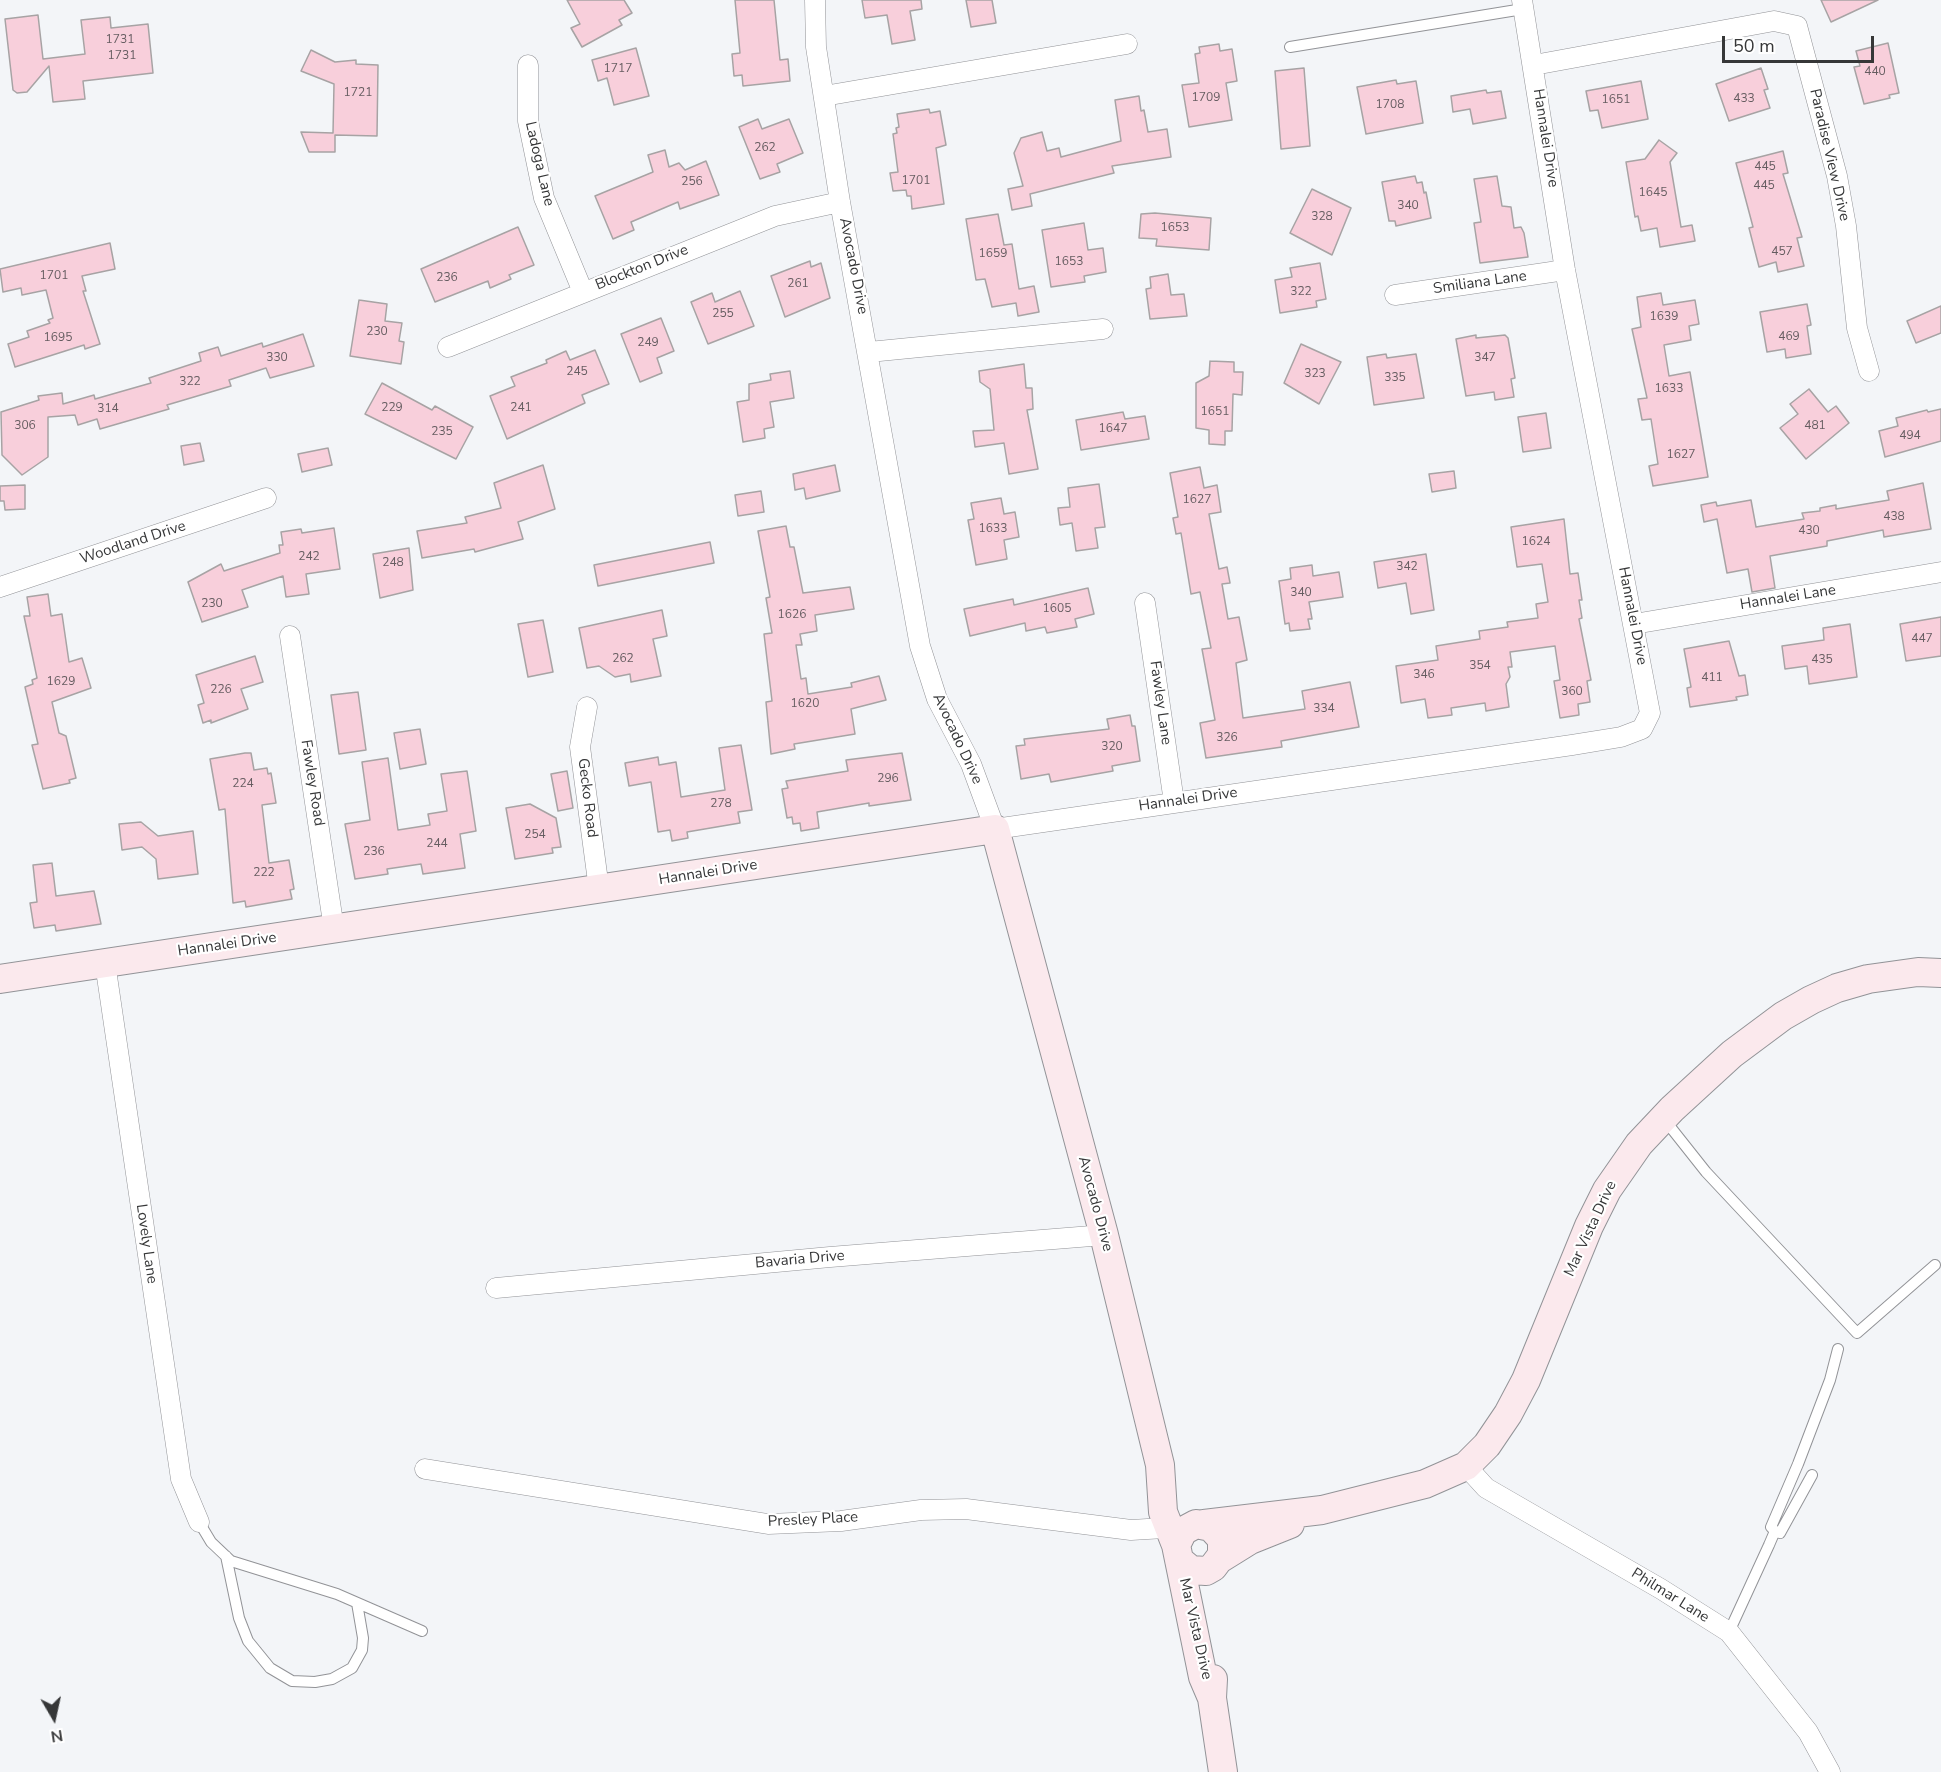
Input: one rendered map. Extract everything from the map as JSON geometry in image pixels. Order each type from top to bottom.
[{"type":"street","name":"Avocado Drive","points":[[815,0],[816,47],[840,202],[869,352],[920,646],[937,699],[971,764],[995,829],[1104,1235],[1160,1466],[1178,1507],[1185,1517],[1184,1537],[1217,1532],[1222,1539],[1223,1546],[1218,1562]]},
{"type":"street","name":"Hannalei Drive","points":[[0,979],[1621,737],[1642,729],[1650,713],[1565,270],[1534,65],[1522,4]]},
{"type":"street","name":"Paradise View Drive","points":[[1534,65],[1774,21],[1797,26],[1837,176],[1846,226],[1857,328],[1869,371]]},
{"type":"street","points":[[824,96],[1127,44]]},
{"type":"street","name":"Ladoga Lane","points":[[528,65],[528,121],[544,198],[583,292]]},
{"type":"street","name":"Blockton Drive","points":[[448,347],[775,216],[840,202]]},
{"type":"street","name":"Smiliana Lane","points":[[1395,295],[1565,270]]},
{"type":"street","points":[[869,352],[1103,329]]},
{"type":"street","name":"Woodland Drive","points":[[0,587],[266,498]]},
{"type":"street","name":"Hannalei Lane","points":[[1634,624],[1941,572]]},
{"type":"street","name":"Fawley Lane","points":[[1145,603],[1174,802]]},
{"type":"street","name":"Fawley Road","points":[[290,636],[334,929]]},
{"type":"street","name":"Gecko Road","points":[[587,707],[580,747],[599,889]]},
{"type":"street","name":"Lovely Lane","points":[[105,963],[181,1479],[199,1522]]},
{"type":"street","name":"Mar Vista Drive","points":[[1212,1698],[1203,1677],[1184,1537],[1322,1510],[1425,1484],[1466,1467],[1487,1445],[1508,1414],[1526,1380],[1589,1226],[1607,1190],[1639,1144],[1663,1118],[1732,1054],[1783,1016],[1810,1000],[1837,988],[1868,979],[1918,972],[1941,973]]},
{"type":"street","name":"Bavaria Drive","points":[[496,1288],[830,1257],[1104,1235]]},
{"type":"street","name":"Philmar Lane","points":[[1466,1467],[1486,1488],[1651,1583],[1730,1632],[1808,1732],[1830,1772]]},
{"type":"street","name":"Presley Place","points":[[425,1469],[768,1524],[841,1521],[921,1510],[966,1509],[1184,1537]]},
{"type":"street","name":"Mar Vista Drive","points":[[1223,1772],[1212,1698],[1214,1674],[1203,1611],[1218,1562],[1250,1540],[1322,1510]]},
{"type":"street","name":"Presley Place","points":[[1131,1530],[1184,1537]]},
{"type":"street","points":[[1184,1537],[1191,1570],[1206,1571],[1218,1562]]},
{"type":"lane","points":[[1290,47],[1522,4]]},
{"type":"lane","points":[[1663,1118],[1706,1172],[1857,1333],[1935,1265]]},
{"type":"lane","points":[[1812,1475],[1780,1533],[1770,1527],[1798,1464],[1830,1380],[1838,1349]]},
{"type":"lane","points":[[199,1522],[211,1542],[231,1561],[357,1603],[422,1631]]},
{"type":"lane","points":[[1730,1632],[1775,1530]]},
{"type":"lane","points":[[226,1556],[239,1618],[248,1641],[270,1668],[292,1681],[315,1682],[332,1678],[352,1668],[362,1650],[363,1638],[357,1603]]},
{"type":"building","points":[[567,0],[624,0],[632,13],[619,20],[622,25],[582,47],[571,28],[580,24]]},
{"type":"building","points":[[735,0],[774,0],[780,60],[788,59],[790,81],[743,86],[742,75],[734,76],[732,54],[740,53]]},
{"type":"building","points":[[862,0],[921,0],[922,9],[910,11],[915,40],[892,44],[887,15],[865,18]]},
{"type":"building","points":[[966,0],[992,0],[996,23],[971,27]]},
{"type":"building","points":[[1821,0],[1878,0],[1831,22]]},
{"type":"building","points":[[38,15],[43,59],[85,54],[81,20],[110,17],[111,28],[148,24],[153,73],[83,81],[85,99],[53,102],[49,66],[27,92],[17,93],[13,90],[5,19]]},
{"type":"building","points":[[1888,43],[1899,93],[1889,95],[1890,98],[1864,104],[1854,67],[1860,66],[1856,51]]},
{"type":"building","points":[[1219,44],[1220,51],[1232,49],[1237,81],[1226,83],[1232,120],[1189,127],[1182,85],[1199,83],[1195,54],[1200,53],[1199,47]]},
{"type":"building","points":[[636,48],[649,96],[614,105],[607,78],[598,81],[592,60]]},
{"type":"building","points":[[311,50],[335,62],[356,60],[356,64],[378,65],[377,136],[335,135],[335,152],[309,152],[301,132],[333,133],[334,84],[301,71]]},
{"type":"building","points":[[1304,68],[1310,146],[1281,149],[1275,71]]},
{"type":"building","points":[[1761,68],[1768,89],[1764,90],[1770,108],[1729,121],[1716,84]]},
{"type":"building","points":[[1396,80],[1397,84],[1416,81],[1423,123],[1366,134],[1357,87]]},
{"type":"building","points":[[1641,81],[1648,119],[1602,128],[1598,110],[1590,111],[1586,91]]},
{"type":"building","points":[[1486,90],[1487,93],[1501,91],[1506,118],[1473,124],[1470,109],[1453,112],[1451,96]]},
{"type":"building","points":[[1139,96],[1148,132],[1167,129],[1171,157],[1112,166],[1114,173],[1030,194],[1032,206],[1012,210],[1008,189],[1023,186],[1014,153],[1021,138],[1042,132],[1047,151],[1059,148],[1061,157],[1121,141],[1115,100]]},
{"type":"building","points":[[929,109],[930,113],[940,111],[946,145],[936,148],[944,204],[912,209],[911,196],[907,196],[906,190],[893,191],[890,173],[898,172],[893,134],[897,133],[896,128],[899,127],[897,114]]},
{"type":"building","points":[[758,119],[762,129],[789,119],[803,153],[777,164],[780,172],[760,179],[739,127]]},
{"type":"building","points":[[1659,140],[1677,153],[1670,162],[1681,227],[1692,225],[1695,241],[1660,247],[1657,228],[1641,231],[1638,216],[1635,217],[1626,162],[1645,159]]},
{"type":"building","points":[[665,150],[669,167],[679,163],[685,170],[706,161],[719,195],[680,209],[678,202],[631,222],[634,230],[613,239],[595,196],[653,172],[648,155]]},
{"type":"building","points":[[1783,151],[1788,173],[1783,174],[1802,237],[1797,238],[1804,266],[1778,272],[1776,262],[1759,267],[1749,228],[1753,227],[1736,163]]},
{"type":"building","points":[[1415,176],[1417,183],[1422,182],[1424,193],[1426,192],[1431,218],[1396,226],[1395,221],[1389,221],[1382,182]]},
{"type":"building","points":[[1497,176],[1502,206],[1511,207],[1514,228],[1521,227],[1524,233],[1528,257],[1480,263],[1474,223],[1481,222],[1474,179]]},
{"type":"building","points":[[1312,189],[1351,208],[1332,255],[1290,233]]},
{"type":"building","points":[[998,214],[1004,245],[1012,244],[1019,289],[1034,286],[1039,312],[1018,316],[1016,303],[992,307],[985,279],[976,280],[966,219]]},
{"type":"building","points":[[1141,214],[1211,218],[1209,250],[1156,246],[1157,239],[1139,238]]},
{"type":"building","points":[[1084,223],[1088,250],[1103,248],[1106,272],[1084,276],[1085,282],[1051,287],[1042,230]]},
{"type":"building","points":[[518,227],[534,265],[509,275],[511,279],[490,288],[488,281],[435,302],[421,269]]},
{"type":"building","points":[[110,243],[115,269],[82,276],[86,291],[83,291],[100,344],[85,349],[84,345],[15,367],[8,344],[29,337],[27,331],[50,323],[48,320],[53,318],[46,290],[22,295],[21,288],[3,292],[0,269]]},
{"type":"building","points":[[810,261],[811,267],[821,263],[830,298],[785,317],[771,276]]},
{"type":"building","points":[[1320,263],[1326,299],[1316,301],[1317,307],[1280,313],[1275,280],[1292,277],[1290,268]]},
{"type":"building","points":[[1168,274],[1171,295],[1184,294],[1187,316],[1150,319],[1146,289],[1151,288],[1150,277]]},
{"type":"building","points":[[740,291],[754,326],[708,344],[691,302],[712,293],[715,302]]},
{"type":"building","points":[[1661,293],[1663,305],[1695,300],[1699,324],[1689,326],[1691,340],[1664,345],[1669,376],[1690,372],[1708,477],[1653,486],[1649,466],[1658,464],[1651,419],[1642,420],[1638,399],[1647,398],[1632,329],[1641,327],[1637,297]]},
{"type":"building","points":[[359,300],[387,304],[385,321],[402,323],[399,341],[404,342],[401,364],[350,356]]},
{"type":"building","points":[[1807,304],[1811,325],[1807,326],[1811,354],[1786,358],[1785,349],[1767,352],[1760,312]]},
{"type":"building","points":[[1941,306],[1941,333],[1916,343],[1907,321]]},
{"type":"building","points":[[661,318],[674,351],[657,358],[662,373],[640,382],[621,334]]},
{"type":"building","points":[[303,334],[314,366],[270,378],[266,368],[229,380],[231,386],[167,405],[169,409],[100,429],[97,419],[78,425],[75,415],[48,417],[48,457],[22,475],[2,455],[1,412],[39,400],[38,396],[62,393],[63,404],[94,395],[95,399],[151,383],[149,378],[201,361],[199,353],[218,347],[221,356],[262,343],[263,347]]},
{"type":"building","points":[[1476,335],[1476,338],[1505,335],[1508,338],[1515,378],[1511,379],[1514,397],[1495,400],[1494,392],[1466,396],[1456,339]]},
{"type":"building","points":[[1301,344],[1341,362],[1319,404],[1284,383]]},
{"type":"building","points":[[595,350],[609,384],[582,395],[585,403],[507,439],[490,396],[515,386],[511,377],[547,363],[546,360],[566,351],[570,360]]},
{"type":"building","points":[[1386,354],[1387,358],[1416,354],[1424,398],[1374,405],[1367,357]]},
{"type":"building","points":[[1210,361],[1234,362],[1234,372],[1243,372],[1242,395],[1233,394],[1232,431],[1225,431],[1225,445],[1209,444],[1209,430],[1196,428],[1196,383],[1209,376]]},
{"type":"building","points":[[1024,364],[1026,388],[1032,388],[1033,409],[1027,410],[1038,469],[1009,474],[1004,443],[975,447],[973,431],[994,430],[990,389],[980,382],[979,371]]},
{"type":"building","points":[[790,371],[794,398],[770,402],[774,427],[764,429],[765,438],[743,442],[737,402],[749,400],[749,384],[771,380],[770,374]]},
{"type":"building","points":[[382,383],[432,410],[435,406],[473,427],[456,459],[365,414]]},
{"type":"building","points":[[1809,389],[1828,412],[1836,406],[1849,423],[1806,459],[1780,428],[1798,414],[1790,404]]},
{"type":"building","points":[[1941,409],[1941,441],[1885,457],[1879,431],[1898,426],[1896,418]]},
{"type":"building","points":[[1123,412],[1125,419],[1145,416],[1149,439],[1081,450],[1076,420]]},
{"type":"building","points":[[1546,413],[1551,448],[1523,452],[1518,417]]},
{"type":"building","points":[[200,443],[204,461],[184,465],[181,446]]},
{"type":"building","points":[[328,448],[332,465],[302,472],[298,454]]},
{"type":"building","points":[[543,465],[555,509],[518,522],[523,539],[475,552],[474,549],[422,558],[417,531],[467,523],[465,517],[501,508],[494,483]]},
{"type":"building","points":[[835,465],[840,491],[806,499],[804,488],[795,490],[793,474]]},
{"type":"building","points":[[1200,467],[1204,488],[1217,485],[1221,512],[1209,514],[1219,569],[1227,567],[1230,583],[1222,584],[1228,619],[1239,617],[1247,660],[1236,663],[1243,718],[1305,709],[1302,691],[1350,682],[1359,727],[1281,741],[1282,747],[1206,758],[1200,723],[1215,720],[1202,649],[1211,648],[1200,592],[1191,594],[1181,533],[1176,534],[1173,518],[1178,517],[1170,473]]},
{"type":"building","points":[[1454,471],[1456,488],[1432,492],[1429,474]]},
{"type":"building","points":[[1923,483],[1931,529],[1884,537],[1883,530],[1827,541],[1827,546],[1770,556],[1775,588],[1752,592],[1748,569],[1727,573],[1717,519],[1704,522],[1701,505],[1716,502],[1717,506],[1751,500],[1756,527],[1804,519],[1802,513],[1820,511],[1820,508],[1836,505],[1836,509],[1889,500],[1887,491]]},
{"type":"building","points":[[1099,484],[1105,527],[1095,528],[1098,548],[1076,551],[1072,523],[1060,525],[1058,508],[1070,507],[1068,488]]},
{"type":"building","points":[[25,485],[25,509],[5,510],[4,501],[0,501],[0,486]]},
{"type":"building","points":[[761,491],[764,512],[738,516],[735,495]]},
{"type":"building","points":[[1001,498],[1004,514],[1015,512],[1019,537],[1004,540],[1007,559],[976,565],[968,520],[974,519],[971,503]]},
{"type":"building","points":[[1564,519],[1570,574],[1578,573],[1582,600],[1579,600],[1582,618],[1579,619],[1591,680],[1587,681],[1590,702],[1578,704],[1579,715],[1560,718],[1554,681],[1560,680],[1555,646],[1510,652],[1512,667],[1508,667],[1510,677],[1506,684],[1509,707],[1486,711],[1485,703],[1451,708],[1452,715],[1428,718],[1425,699],[1401,703],[1396,666],[1438,660],[1436,646],[1480,639],[1479,631],[1508,627],[1507,622],[1538,618],[1536,604],[1548,602],[1542,564],[1517,567],[1511,527]]},
{"type":"building","points":[[786,526],[790,547],[794,547],[803,593],[850,587],[854,609],[815,615],[817,631],[800,634],[802,645],[796,645],[801,679],[806,678],[808,694],[852,687],[851,683],[879,676],[886,700],[851,709],[855,734],[794,744],[795,749],[771,754],[766,702],[772,701],[764,634],[772,633],[766,598],[770,597],[758,531]]},
{"type":"building","points":[[334,528],[340,569],[306,574],[309,594],[286,597],[283,576],[242,590],[248,607],[202,622],[188,582],[221,564],[224,571],[280,553],[279,545],[283,545],[281,532],[301,529],[302,533]]},
{"type":"building","points":[[710,542],[714,563],[598,586],[594,565]]},
{"type":"building","points":[[409,548],[413,590],[380,598],[373,554]]},
{"type":"building","points":[[1426,554],[1434,610],[1411,614],[1406,583],[1378,588],[1374,562]]},
{"type":"building","points":[[1312,565],[1313,576],[1339,572],[1343,597],[1309,602],[1312,619],[1308,619],[1310,629],[1290,631],[1289,623],[1285,624],[1279,581],[1291,579],[1290,568]]},
{"type":"building","points":[[1088,588],[1094,614],[1075,619],[1077,627],[1047,633],[1045,627],[1026,631],[1025,623],[970,636],[964,609],[1013,599],[1014,605]]},
{"type":"building","points":[[48,594],[51,616],[62,614],[69,662],[82,658],[91,688],[52,702],[59,733],[66,736],[76,778],[69,780],[70,783],[43,789],[32,745],[38,744],[25,687],[33,684],[32,680],[37,678],[24,616],[30,616],[27,597]]},
{"type":"building","points":[[662,610],[667,636],[653,639],[661,676],[631,682],[630,674],[615,677],[599,666],[587,668],[579,628]]},
{"type":"building","points":[[1941,617],[1941,656],[1906,661],[1900,624]]},
{"type":"building","points":[[543,620],[553,672],[528,677],[518,624]]},
{"type":"building","points":[[1850,624],[1857,677],[1809,684],[1807,666],[1785,669],[1782,646],[1824,640],[1823,628]]},
{"type":"building","points":[[1729,641],[1739,676],[1745,675],[1748,695],[1736,697],[1737,700],[1690,707],[1687,688],[1691,687],[1684,649]]},
{"type":"building","points":[[255,656],[263,682],[241,689],[248,709],[211,723],[211,720],[203,723],[198,705],[204,703],[196,675]]},
{"type":"building","points":[[358,692],[366,750],[339,754],[331,695]]},
{"type":"building","points":[[1130,715],[1132,726],[1135,726],[1140,761],[1112,766],[1113,771],[1051,782],[1049,774],[1021,779],[1016,746],[1025,745],[1024,739],[1109,729],[1107,719]]},
{"type":"building","points":[[420,729],[426,764],[400,769],[394,733]]},
{"type":"building","points":[[741,745],[752,810],[738,812],[740,823],[687,832],[688,838],[672,841],[670,830],[658,832],[651,782],[629,786],[625,763],[658,757],[659,765],[676,762],[681,797],[725,790],[719,748]]},
{"type":"building","points":[[251,753],[254,770],[267,768],[268,774],[271,773],[276,803],[262,805],[269,863],[289,860],[294,889],[290,890],[292,899],[246,907],[245,901],[233,903],[225,809],[219,810],[210,759]]},
{"type":"building","points":[[902,753],[911,800],[869,806],[869,803],[817,812],[819,828],[801,831],[800,823],[793,824],[792,817],[787,818],[782,789],[788,788],[786,781],[848,771],[846,760]]},
{"type":"building","points":[[388,758],[398,830],[430,825],[428,814],[447,811],[441,774],[467,771],[476,831],[460,834],[465,868],[423,874],[421,864],[387,869],[388,874],[355,879],[345,824],[370,820],[362,762]]},
{"type":"building","points":[[567,771],[573,808],[558,811],[551,774]]},
{"type":"building","points":[[530,804],[556,818],[561,847],[552,848],[553,853],[515,859],[506,808]]},
{"type":"building","points":[[141,822],[158,836],[193,831],[198,874],[158,879],[156,859],[142,847],[122,850],[119,824]]},
{"type":"building","points":[[52,863],[56,896],[94,891],[101,924],[56,931],[55,925],[34,928],[30,903],[37,902],[33,865]]}]
